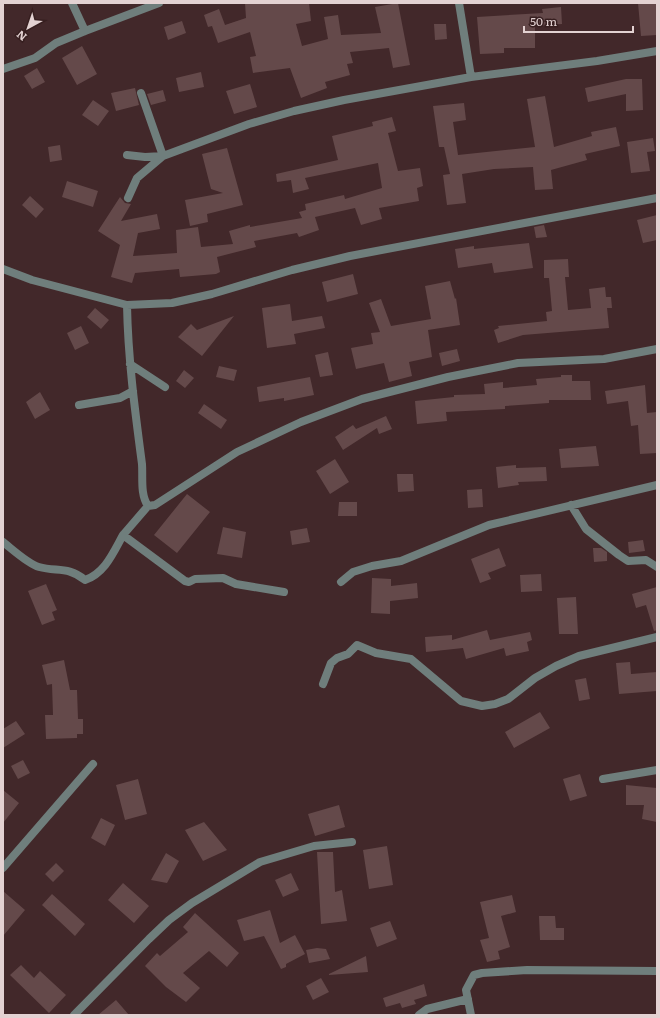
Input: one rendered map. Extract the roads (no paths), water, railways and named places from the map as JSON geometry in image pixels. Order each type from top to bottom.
[{"type":"street","points":[[72,3],[85,31]]},
{"type":"street","points":[[3,69],[34,58],[56,43],[159,3]]},
{"type":"street","points":[[459,3],[471,77]]},
{"type":"street","points":[[128,155],[145,158],[163,156],[248,124],[294,111],[344,100],[471,77],[597,61],[657,51]]},
{"type":"street","points":[[141,93],[163,156]]},
{"type":"street","points":[[128,198],[137,178],[144,170],[163,156]]},
{"type":"street","points":[[3,269],[32,280],[127,305],[172,303],[212,294],[292,270],[350,256],[657,198]]},
{"type":"street","points":[[127,305],[130,364],[143,492],[144,500],[148,506]]},
{"type":"street","points":[[3,542],[37,566],[51,569],[61,568],[85,580],[90,578],[106,565],[123,535],[148,506],[154,505],[237,452],[301,422],[362,399],[448,377],[518,363],[604,359],[657,349]]},
{"type":"street","points":[[130,364],[165,387]]},
{"type":"street","points":[[79,405],[120,398],[133,391]]},
{"type":"street","points":[[341,582],[353,572],[372,566],[401,560],[490,525],[657,485]]},
{"type":"street","points":[[571,505],[586,529],[619,555],[628,561],[646,560],[657,567]]},
{"type":"street","points":[[123,535],[184,581],[189,582],[196,579],[222,578],[236,584],[284,592]]},
{"type":"street","points":[[323,684],[331,663],[337,658],[348,654],[358,645],[376,653],[411,659],[461,701],[482,706],[495,704],[508,699],[545,672],[579,656],[657,637]]},
{"type":"street","points":[[3,868],[93,764]]},
{"type":"street","points":[[603,779],[657,770]]},
{"type":"street","points":[[74,1015],[169,920],[192,903],[260,862],[314,846],[352,842]]},
{"type":"street","points":[[471,1015],[466,990],[474,975],[482,973],[527,970],[657,971]]},
{"type":"street","points":[[419,1015],[427,1009],[468,999]]}]
